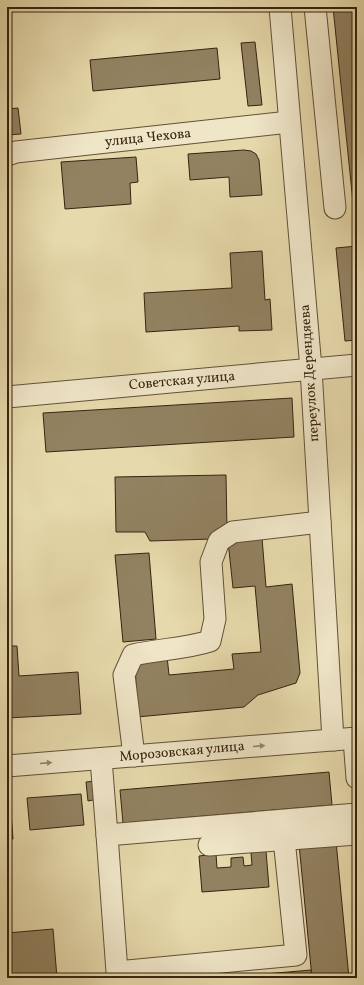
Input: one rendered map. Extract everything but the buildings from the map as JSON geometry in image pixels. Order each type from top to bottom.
[{"type":"street","name":"переулок Дерендяева","points":[[280,7],[311,369],[333,740]]},
{"type":"street","points":[[316,7],[336,208]]},
{"type":"street","name":"улица Чехова","points":[[7,155],[16,152],[289,122]]},
{"type":"street","name":"Советская улица","points":[[7,397],[357,365]]},
{"type":"street","points":[[134,756],[124,675],[133,655],[152,650],[197,645],[210,641],[215,619],[211,562],[219,541],[233,532],[320,522]]},
{"type":"street","points":[[355,738],[357,767]]},
{"type":"street","name":"Морозовская улица","points":[[7,766],[355,738]]},
{"type":"street","points":[[101,759],[116,972],[296,955],[284,839]]},
{"type":"street","points":[[107,835],[357,814]]},
{"type":"street","points":[[209,846],[357,834]]}]
